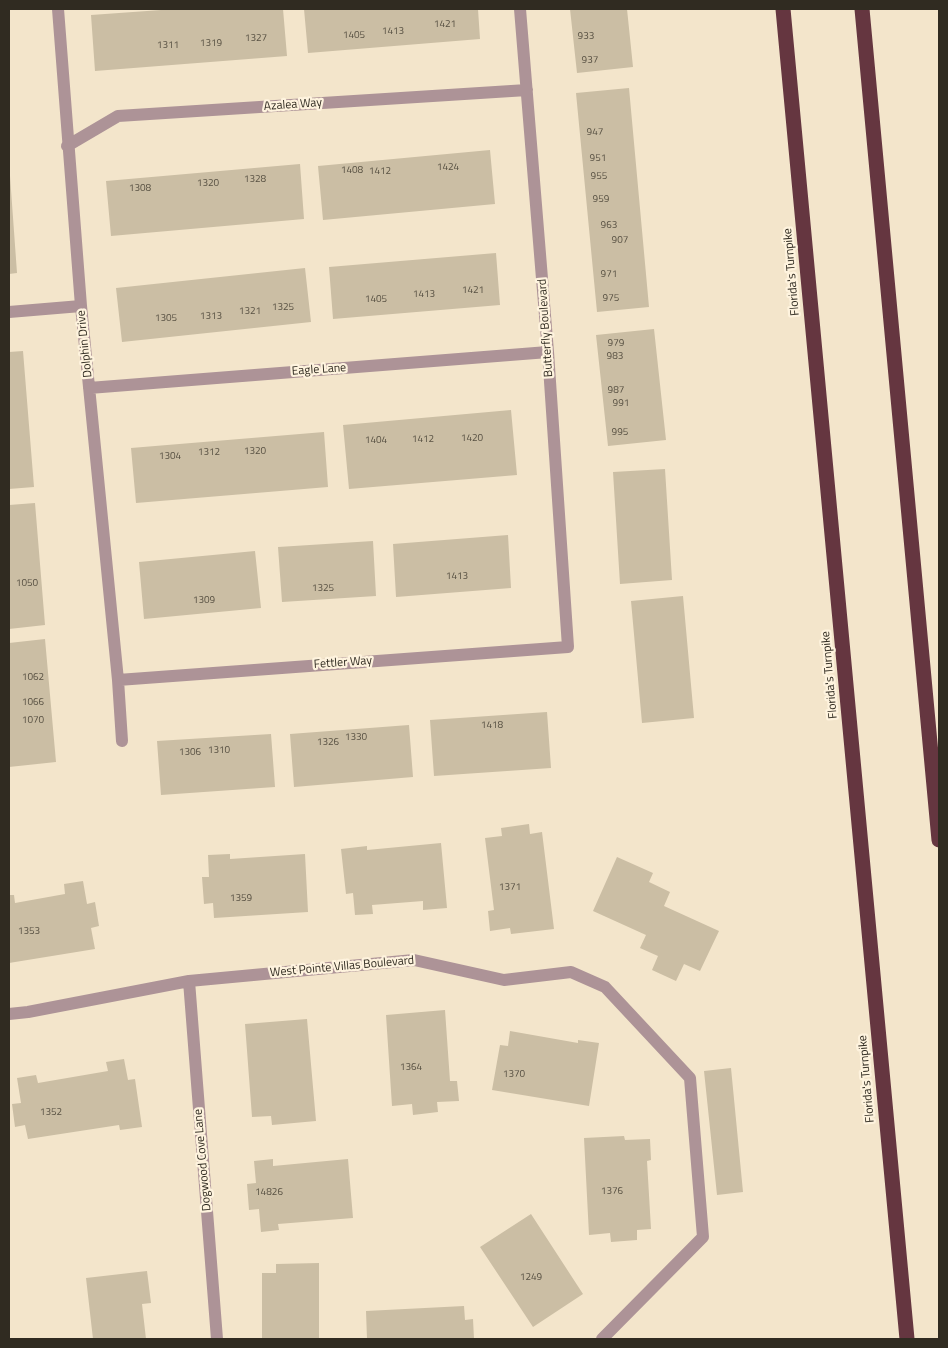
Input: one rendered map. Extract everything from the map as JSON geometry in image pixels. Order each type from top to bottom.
[{"type":"highway","name":"Florida's Turnpike","points":[[783,9],[906,1339]]},
{"type":"highway","points":[[862,9],[939,840]]},
{"type":"lane","name":"Dolphin Drive","points":[[58,9],[67,146],[118,680],[122,741]]},
{"type":"lane","name":"Butterfly Boulevard","points":[[520,9],[548,352],[568,647]]},
{"type":"lane","name":"Azalea Way","points":[[67,146],[118,116],[527,90]]},
{"type":"lane","points":[[9,312],[81,306]]},
{"type":"lane","name":"Eagle Lane","points":[[89,388],[548,352]]},
{"type":"lane","name":"Fettler Way","points":[[118,680],[568,647]]},
{"type":"lane","name":"West Pointe Villas Boulevard","points":[[9,1014],[189,981],[414,960],[504,980],[571,972],[605,987],[690,1078],[704,1236],[602,1339]]},
{"type":"lane","name":"Dogwood Cove Lane","points":[[189,981],[217,1339]]},
{"type":"building","points":[[175,9],[283,9],[287,56],[95,71],[91,15]]},
{"type":"building","points":[[304,9],[478,9],[480,39],[308,53]]},
{"type":"building","points":[[570,9],[627,9],[633,67],[577,73]]},
{"type":"building","points":[[629,88],[649,307],[597,312],[576,93]]},
{"type":"building","points":[[490,150],[495,204],[323,220],[318,166]]},
{"type":"building","points":[[300,164],[304,219],[111,236],[106,181]]},
{"type":"building","points":[[9,176],[17,273],[9,274]]},
{"type":"building","points":[[496,253],[500,305],[333,319],[329,267]]},
{"type":"building","points":[[305,268],[311,322],[122,342],[116,288]]},
{"type":"building","points":[[654,329],[666,440],[608,446],[596,335]]},
{"type":"building","points":[[23,351],[34,487],[9,489],[9,352]]},
{"type":"building","points":[[511,410],[517,475],[349,489],[343,425]]},
{"type":"building","points":[[324,432],[328,487],[136,503],[131,448]]},
{"type":"building","points":[[665,469],[672,580],[620,584],[613,472]]},
{"type":"building","points":[[35,503],[45,625],[9,629],[9,505]]},
{"type":"building","points":[[508,535],[511,588],[396,597],[393,544]]},
{"type":"building","points":[[373,541],[376,596],[282,602],[278,547]]},
{"type":"building","points":[[255,551],[261,608],[144,619],[139,562]]},
{"type":"building","points":[[683,596],[694,718],[642,723],[631,601]]},
{"type":"building","points":[[45,639],[56,762],[9,767],[9,643]]},
{"type":"building","points":[[547,712],[551,768],[434,776],[430,720]]},
{"type":"building","points":[[409,725],[413,777],[294,787],[290,734]]},
{"type":"building","points":[[271,734],[275,787],[161,795],[157,741]]},
{"type":"building","points":[[529,824],[530,834],[542,832],[554,929],[511,934],[510,928],[490,931],[488,911],[494,910],[485,838],[502,836],[501,828]]},
{"type":"building","points":[[441,843],[447,908],[423,910],[423,901],[372,905],[373,914],[355,915],[353,893],[346,894],[341,849],[367,846],[367,850]]},
{"type":"building","points":[[230,854],[230,859],[305,854],[308,912],[214,918],[213,903],[204,904],[202,877],[209,877],[208,855]]},
{"type":"building","points":[[617,857],[653,873],[649,882],[670,892],[664,906],[719,931],[700,971],[684,964],[676,981],[652,970],[658,956],[640,948],[646,935],[593,911]]},
{"type":"building","points":[[83,881],[87,904],[95,902],[99,926],[91,928],[95,949],[9,963],[9,895],[14,895],[15,903],[65,894],[64,884]]},
{"type":"building","points":[[445,1010],[450,1081],[457,1081],[459,1101],[437,1102],[438,1112],[413,1115],[412,1104],[392,1106],[386,1015]]},
{"type":"building","points":[[307,1019],[316,1121],[272,1125],[271,1116],[252,1117],[245,1024]]},
{"type":"building","points":[[510,1031],[578,1043],[578,1040],[599,1043],[589,1106],[492,1090],[500,1045],[508,1046]]},
{"type":"building","points":[[124,1059],[128,1080],[135,1079],[142,1127],[120,1130],[119,1125],[28,1139],[25,1125],[15,1127],[12,1104],[21,1103],[17,1078],[36,1075],[38,1083],[108,1071],[106,1062]]},
{"type":"building","points":[[731,1068],[743,1192],[717,1195],[704,1071]]},
{"type":"building","points":[[624,1136],[625,1140],[650,1139],[651,1160],[647,1161],[651,1229],[637,1230],[637,1240],[611,1242],[610,1233],[589,1235],[584,1138]]},
{"type":"building","points":[[273,1159],[273,1166],[348,1159],[353,1218],[278,1224],[279,1230],[261,1232],[259,1209],[249,1210],[247,1184],[256,1183],[254,1161]]},
{"type":"building","points":[[531,1214],[583,1294],[533,1327],[480,1247]]},
{"type":"building","points":[[319,1263],[319,1339],[262,1339],[262,1273],[276,1273],[276,1264]]},
{"type":"building","points":[[147,1271],[151,1303],[142,1304],[146,1339],[93,1339],[86,1278]]},
{"type":"building","points":[[464,1306],[465,1320],[473,1319],[474,1339],[367,1339],[366,1311]]}]
